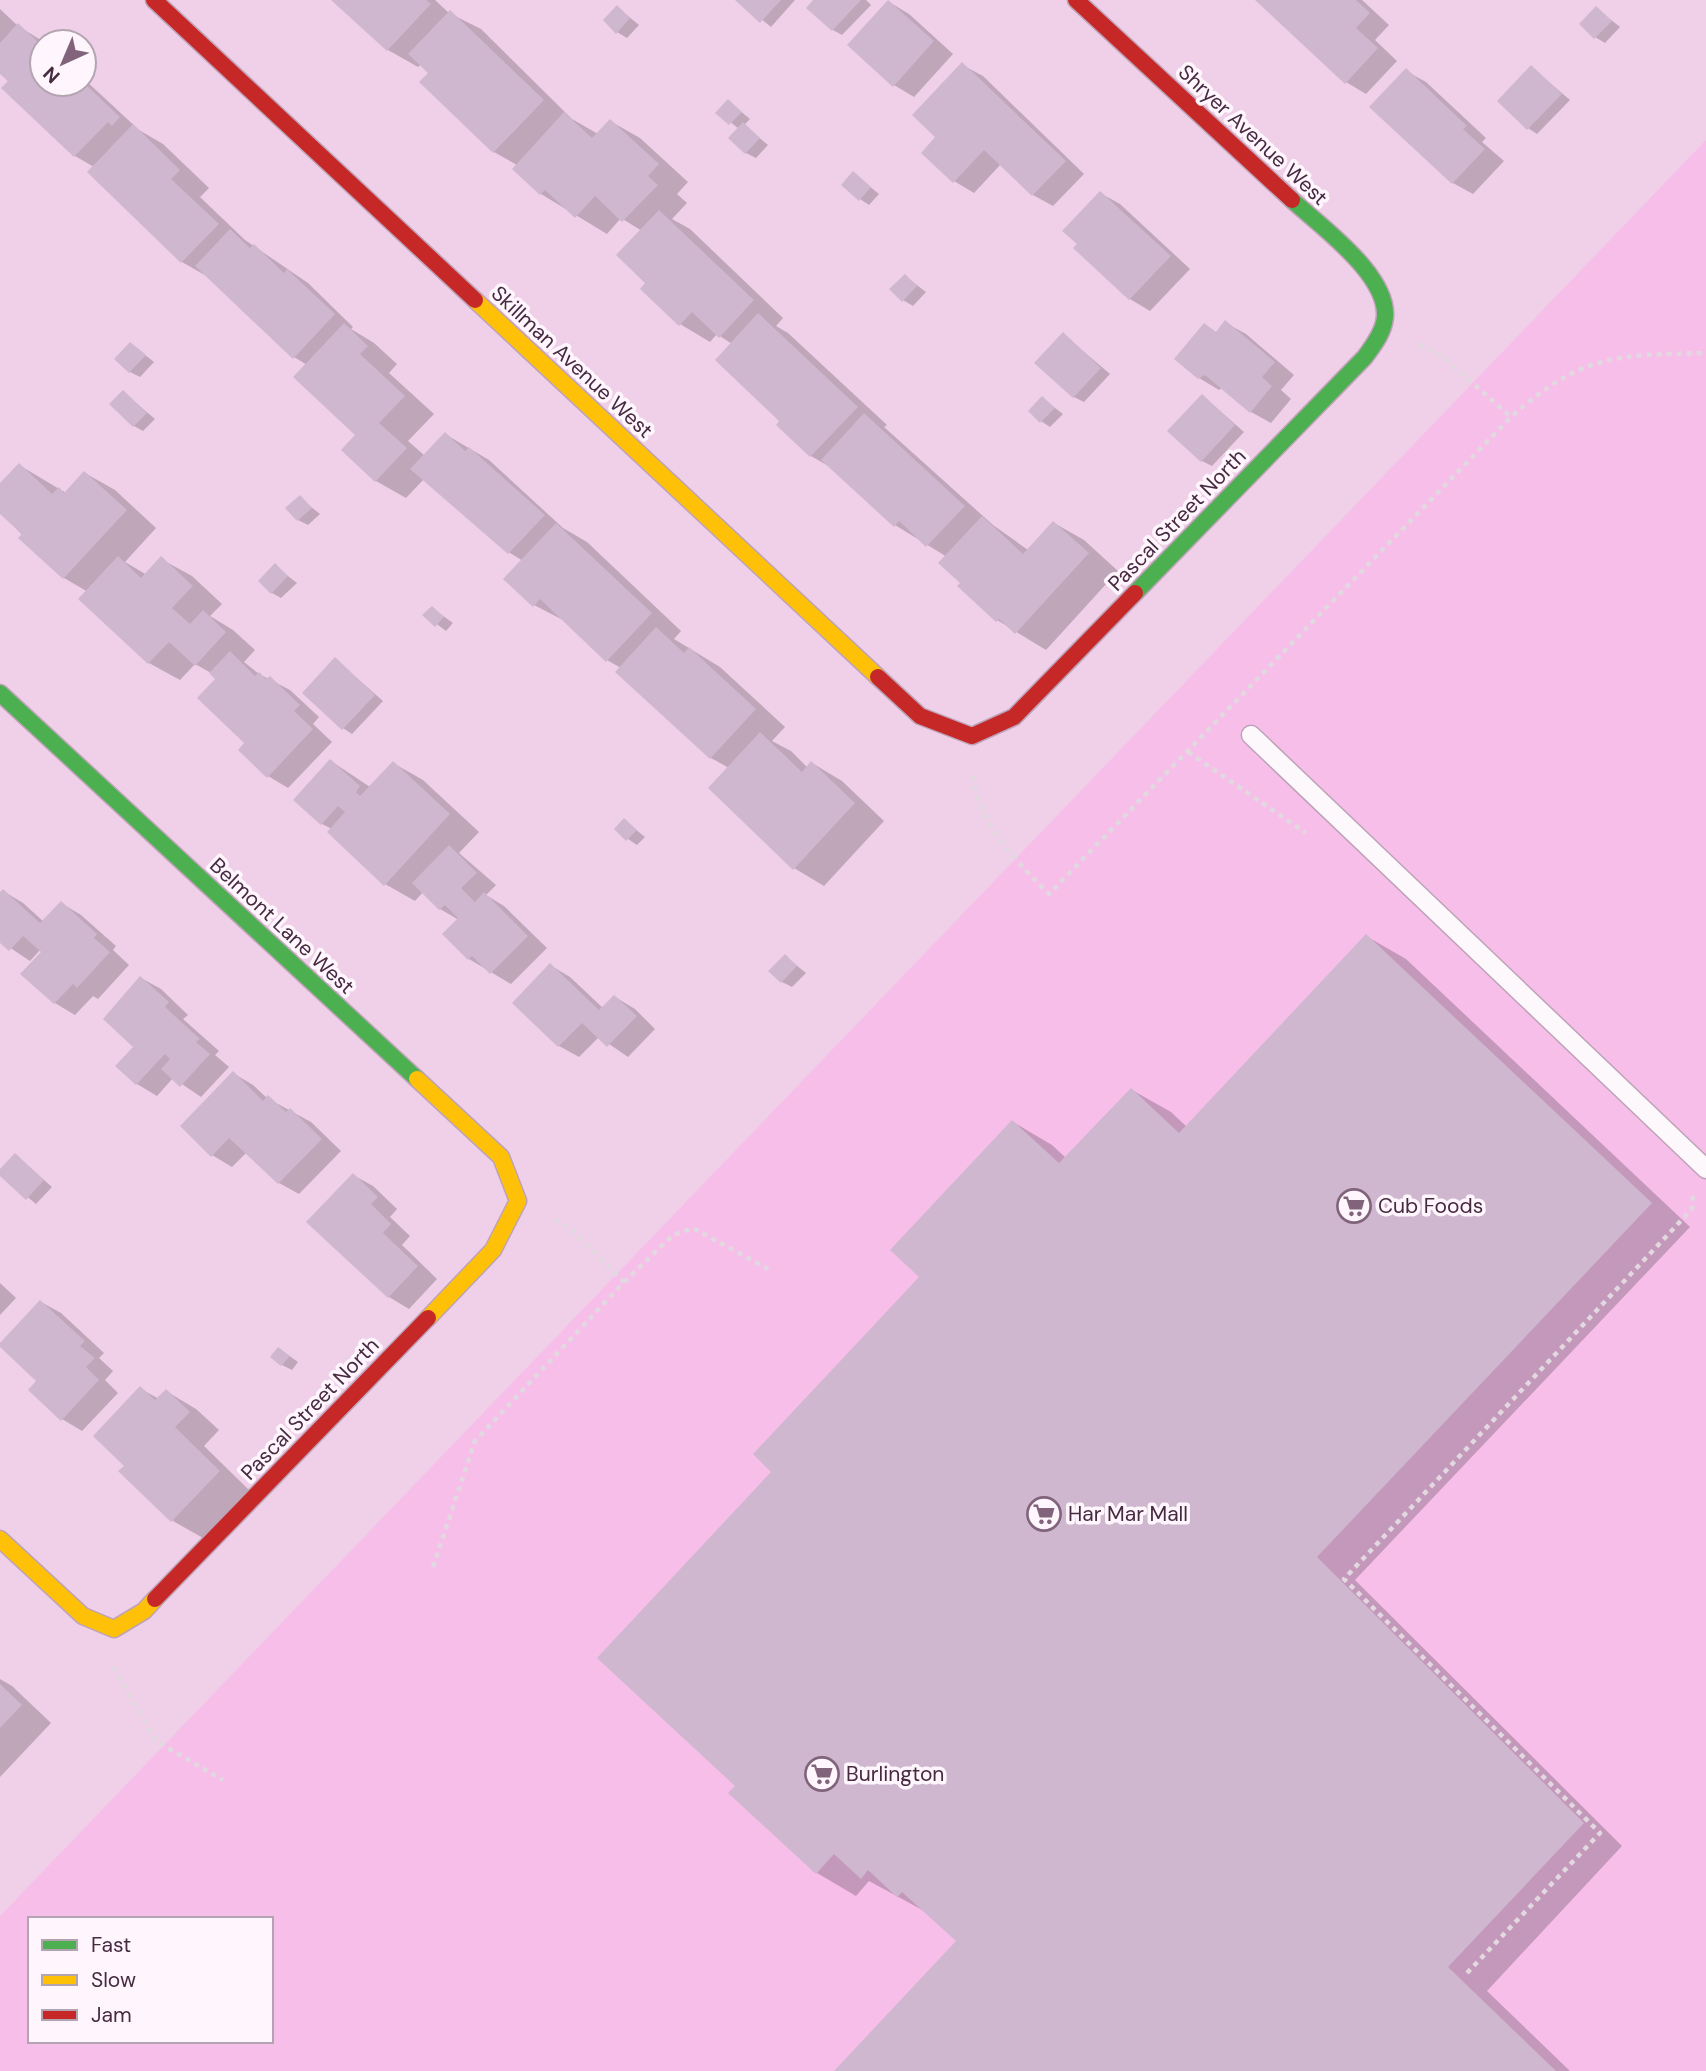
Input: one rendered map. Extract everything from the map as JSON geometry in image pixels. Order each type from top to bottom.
[{"type":"street","name":"Skillman Avenue West","points":[[154,0],[920,716],[972,736]]},
{"type":"street","name":"Shryer Avenue West","points":[[1076,0],[1368,270],[1386,319]]},
{"type":"street","name":"Pascal Street North","points":[[972,736],[1014,718],[1355,367],[1386,319]]},
{"type":"street","name":"Belmont Lane West","points":[[0,693],[501,1157],[518,1201]]},
{"type":"street","name":"Pascal Street North","points":[[0,1539],[83,1616],[114,1629],[144,1611],[493,1250],[518,1201]]},
{"type":"lane","points":[[1251,735],[1706,1169]]},
{"type":"path","points":[[1386,319],[1442,356],[1511,417]]},
{"type":"path","points":[[972,736],[974,793],[1015,862],[1049,894],[1511,417],[1545,388],[1589,364],[1629,355],[1706,353]]},
{"type":"path","points":[[1188,752],[1318,841]]},
{"type":"path","points":[[1467,1973],[1600,1833],[1344,1579],[1692,1209],[1693,1192]]},
{"type":"path","points":[[518,1201],[569,1227],[624,1282]]},
{"type":"path","points":[[433,1567],[475,1441],[624,1282],[673,1235],[693,1228],[770,1270]]},
{"type":"path","points":[[110,1661],[156,1741],[223,1780]]},
{"type":"shaded area","name":"Har Mar Mall","points":[[1706,140],[1706,2071],[0,2071],[0,1916]]},
{"type":"building","points":[[331,0],[426,0],[431,4],[387,51]]},
{"type":"building","points":[[735,0],[781,0],[760,23]]},
{"type":"building","points":[[813,0],[861,0],[832,31],[806,8]]},
{"type":"building","points":[[888,0],[934,41],[893,87],[847,45]]},
{"type":"building","points":[[1255,0],[1356,0],[1370,13],[1356,28],[1378,48],[1345,84]]},
{"type":"building","points":[[617,5],[630,18],[616,34],[603,20]]},
{"type":"building","points":[[1596,6],[1612,21],[1594,39],[1579,24]]},
{"type":"building","points":[[450,10],[544,100],[493,153],[419,82],[428,73],[408,54]]},
{"type":"building","points":[[18,23],[28,33],[28,98],[98,96],[120,117],[112,126],[108,122],[74,157],[1,88],[8,81],[0,74],[0,43]]},
{"type":"building","points":[[962,62],[1066,161],[1032,196],[984,150],[953,183],[921,153],[935,137],[912,115]]},
{"type":"building","points":[[1531,65],[1562,94],[1527,130],[1497,101]]},
{"type":"building","points":[[1406,68],[1467,126],[1463,129],[1485,149],[1452,184],[1369,107]]},
{"type":"building","points":[[728,99],[742,112],[729,125],[715,113]]},
{"type":"building","points":[[564,112],[592,138],[610,119],[659,164],[648,176],[658,185],[622,222],[595,196],[575,218],[545,190],[540,195],[512,169]]},
{"type":"building","points":[[743,122],[760,138],[745,154],[728,138]]},
{"type":"building","points":[[133,124],[180,170],[171,179],[219,224],[181,263],[87,172]]},
{"type":"building","points":[[853,171],[871,187],[859,201],[841,185]]},
{"type":"building","points":[[1100,191],[1171,256],[1129,300],[1073,248],[1077,244],[1062,231]]},
{"type":"building","points":[[659,210],[754,300],[719,338],[692,312],[679,326],[640,289],[645,283],[616,255]]},
{"type":"building","points":[[230,229],[250,248],[254,244],[284,273],[287,269],[335,314],[293,359],[195,266]]},
{"type":"building","points":[[905,274],[917,286],[902,302],[889,289]]},
{"type":"building","points":[[758,313],[858,407],[810,457],[776,425],[779,421],[715,360]]},
{"type":"building","points":[[1225,320],[1275,362],[1262,377],[1272,386],[1250,413],[1205,375],[1198,379],[1174,359],[1204,323],[1216,332]]},
{"type":"building","points":[[344,323],[368,346],[360,354],[405,396],[379,423],[407,448],[375,482],[341,450],[355,435],[293,377]]},
{"type":"building","points":[[1063,332],[1101,368],[1073,398],[1034,363]]},
{"type":"building","points":[[130,342],[146,355],[129,373],[114,359]]},
{"type":"building","points":[[123,390],[147,413],[133,427],[109,404]]},
{"type":"building","points":[[1202,394],[1235,425],[1201,462],[1167,431]]},
{"type":"building","points":[[1042,396],[1055,408],[1040,423],[1028,411]]},
{"type":"building","points":[[864,413],[965,506],[926,547],[899,521],[894,527],[821,460]]},
{"type":"building","points":[[445,432],[465,451],[469,447],[545,515],[508,554],[410,469]]},
{"type":"building","points":[[19,463],[52,494],[59,487],[64,493],[84,471],[127,510],[63,579],[18,538],[22,534],[0,514],[0,483]]},
{"type":"building","points":[[300,495],[312,508],[297,521],[285,508]]},
{"type":"building","points":[[982,516],[1023,554],[1053,521],[1089,553],[1015,634],[999,619],[996,622],[957,586],[960,583],[938,563]]},
{"type":"building","points":[[556,523],[652,613],[606,662],[540,599],[533,607],[503,579]]},
{"type":"building","points":[[118,556],[141,578],[161,556],[193,586],[172,608],[190,624],[203,610],[226,632],[195,666],[169,642],[148,664],[78,599]]},
{"type":"building","points":[[275,563],[288,576],[271,594],[258,581]]},
{"type":"building","points":[[432,606],[444,617],[435,627],[422,615]]},
{"type":"building","points":[[656,627],[684,653],[689,647],[756,709],[710,759],[615,672]]},
{"type":"building","points":[[230,651],[255,676],[259,672],[266,679],[270,676],[300,705],[294,711],[313,729],[267,778],[238,750],[244,743],[197,698],[215,679],[209,673]]},
{"type":"building","points":[[335,657],[375,695],[342,730],[302,693]]},
{"type":"building","points":[[760,732],[802,772],[811,761],[855,803],[793,870],[708,788]]},
{"type":"building","points":[[330,759],[360,786],[356,792],[360,796],[393,761],[450,814],[384,886],[327,832],[345,812],[338,806],[321,825],[293,800]]},
{"type":"building","points":[[624,818],[637,830],[626,841],[614,829]]},
{"type":"building","points":[[449,845],[477,873],[461,888],[475,902],[484,892],[528,936],[490,974],[472,956],[468,960],[442,934],[458,918],[445,905],[439,910],[412,883]]},
{"type":"building","points":[[3,889],[40,923],[61,901],[97,934],[94,938],[110,952],[77,988],[73,984],[54,1004],[20,974],[41,952],[23,936],[9,951],[0,943],[0,892]]},
{"type":"building","name":"Har Mar Mall","points":[[1366,934],[1652,1203],[1317,1557],[1584,1823],[1448,1967],[1556,2071],[834,2071],[956,1941],[902,1892],[897,1897],[868,1870],[861,1879],[834,1854],[816,1874],[728,1793],[735,1786],[597,1658],[771,1472],[753,1454],[919,1277],[890,1250],[1012,1120],[1059,1163],[1131,1088],[1179,1133]]},
{"type":"building","points":[[785,954],[797,966],[781,983],[768,971]]},
{"type":"building","points":[[550,963],[599,1010],[614,995],[637,1016],[607,1047],[582,1023],[558,1047],[512,1003]]},
{"type":"building","points":[[140,976],[169,1002],[165,1007],[200,1039],[196,1042],[210,1054],[180,1087],[161,1069],[170,1059],[165,1054],[136,1085],[115,1066],[133,1047],[103,1019]]},
{"type":"building","points":[[233,1071],[263,1101],[268,1095],[286,1112],[290,1108],[322,1139],[278,1184],[229,1138],[211,1157],[180,1126]]},
{"type":"building","points":[[15,1153],[44,1180],[26,1200],[0,1176],[0,1169]]},
{"type":"building","points":[[353,1173],[378,1197],[371,1204],[391,1224],[383,1233],[418,1266],[388,1298],[306,1222]]},
{"type":"building","points":[[40,1300],[85,1341],[80,1346],[95,1358],[86,1367],[99,1380],[61,1421],[28,1390],[36,1381],[0,1347],[0,1343]]},
{"type":"building","points":[[278,1347],[290,1356],[281,1366],[270,1357]]},
{"type":"building","points":[[140,1386],[155,1400],[166,1389],[190,1412],[175,1427],[220,1471],[171,1522],[118,1471],[124,1466],[93,1436]]},
{"type":"building","points":[[0,1684],[22,1705],[0,1728]]},
{"type":"traffic: fast","points":[[1135,593],[1365,357],[1383,328],[1384,306],[1378,289],[1367,272],[1353,255],[1292,200]]},
{"type":"traffic: fast","points":[[0,693],[417,1079]]},
{"type":"traffic: slow","points":[[475,300],[878,677]]},
{"type":"traffic: slow","points":[[417,1079],[501,1157],[518,1201],[493,1250],[428,1318]]},
{"type":"traffic: slow","points":[[0,1539],[83,1616],[114,1629],[144,1611],[155,1599]]},
{"type":"traffic: jam","points":[[154,0],[475,300]]},
{"type":"traffic: jam","points":[[1076,0],[1292,200]]},
{"type":"traffic: jam","points":[[878,677],[920,716],[972,736],[1014,717],[1135,593]]},
{"type":"traffic: jam","points":[[155,1599],[428,1318]]},
{"type":"place","name":"Cub Foods","points":[[1354,1206]]},
{"type":"place","name":"Har Mar Mall","points":[[1044,1514]]},
{"type":"place","name":"Burlington","points":[[822,1774]]}]
